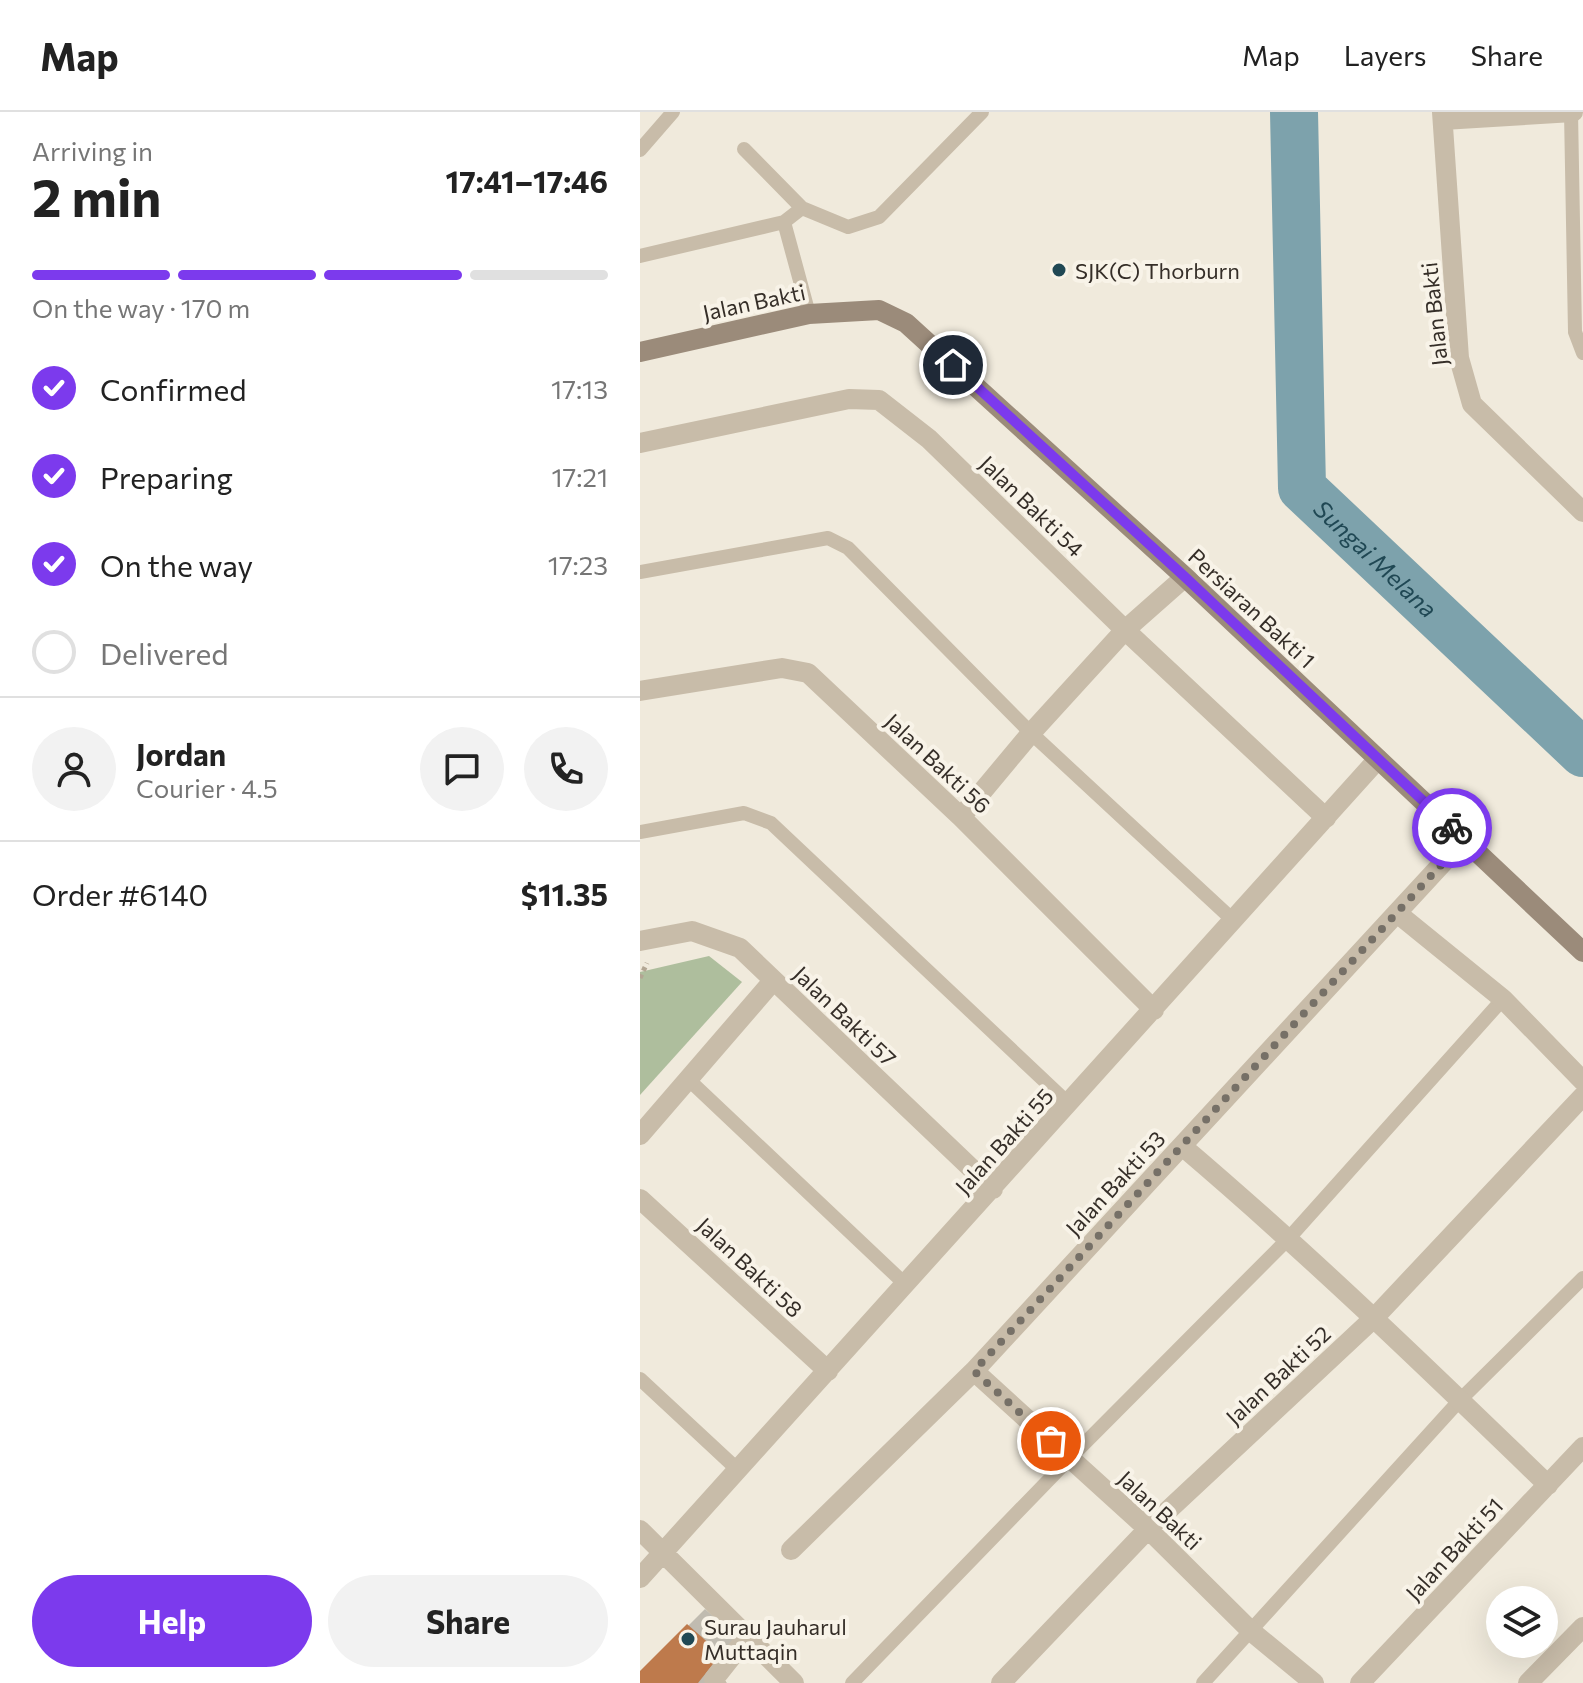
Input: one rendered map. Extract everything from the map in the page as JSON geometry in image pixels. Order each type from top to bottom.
[{"type":"street","points":[[1443,116],[1571,112]]},
{"type":"street","name":"Jalan Bakti","points":[[1443,116],[1459,358],[1472,404],[1583,512]]},
{"type":"street","name":"Jalan Bakti","points":[[644,348],[809,314],[879,310]]},
{"type":"street","name":"Persiaran Bakti 1","points":[[879,310],[906,323],[1185,577],[1583,952]]},
{"type":"street","name":"Jalan Bakti 54","points":[[640,443],[849,399],[879,400],[929,439],[1125,630],[1326,818]]},
{"type":"street","points":[[961,817],[1031,733],[1125,630],[1185,577]]},
{"type":"street","name":"Jalan Bakti 56","points":[[640,691],[782,668],[808,673],[961,817],[1154,1010]]},
{"type":"street","name":"Jalan Bakti 55","points":[[640,1578],[1378,759]]},
{"type":"street","name":"Jalan Bakti 53","points":[[791,1550],[974,1371],[1464,840]]},
{"type":"street","points":[[1397,913],[1503,999],[1583,1081]]},
{"type":"street","name":"Jalan Bakti 57","points":[[640,941],[692,931],[740,948],[993,1189]]},
{"type":"street","points":[[640,1135],[773,981]]},
{"type":"street","name":"Jalan Bakti 52","points":[[1001,1683],[1148,1529],[1375,1317],[1583,1096]]},
{"type":"street","points":[[1182,1146],[1375,1317],[1548,1485]]},
{"type":"street","name":"Jalan Bakti 58","points":[[640,1199],[828,1371]]},
{"type":"street","name":"Jalan Bakti","points":[[974,1371],[1148,1529],[1252,1632],[1314,1683]]},
{"type":"street","name":"Jalan Bakti 51","points":[[1360,1683],[1583,1447]]},
{"type":"street","points":[[640,1530],[794,1683]]},
{"type":"street","points":[[1528,1683],[1583,1627]]},
{"type":"street","points":[[716,1683],[714,1679],[748,1636]]},
{"type":"lane","points":[[640,150],[673,112]]},
{"type":"lane","points":[[744,149],[802,208],[848,227],[879,217],[982,112]]},
{"type":"lane","points":[[1571,112],[1575,332],[1583,353]]},
{"type":"lane","points":[[640,256],[784,222],[802,208]]},
{"type":"lane","points":[[784,222],[809,314]]},
{"type":"lane","points":[[640,572],[828,538],[848,548],[1031,733],[1234,921]]},
{"type":"lane","points":[[640,832],[744,813],[771,823],[1069,1104]]},
{"type":"lane","points":[[852,1683],[1289,1238],[1503,999]]},
{"type":"lane","points":[[689,1080],[906,1285]]},
{"type":"lane","points":[[1203,1683],[1460,1400],[1583,1278]]},
{"type":"lane","points":[[640,1379],[738,1470]]},
{"type":"path","points":[[640,978],[647,962]]},
{"type":"green space","points":[[709,956],[742,982],[640,1095],[640,972]]},
{"type":"building","name":"Surau Jauharul Muttaqin","points":[[687,1624],[721,1654],[698,1683],[640,1683],[640,1671]]},
{"type":"waterway","name":"Sungai Melana","points":[[1294,112],[1302,488],[1583,753]]},
{"type":"way so far","points":[[1051,1441],[974,1371],[1464,840],[1452,828]]},
{"type":"place","name":"SJK(C) Thorburn","points":[[1059,270]]},
{"type":"place","name":"Surau Jauharul Muttaqin","points":[[688,1639]]},
{"type":"route","points":[[953,365],[1452,828]]}]
